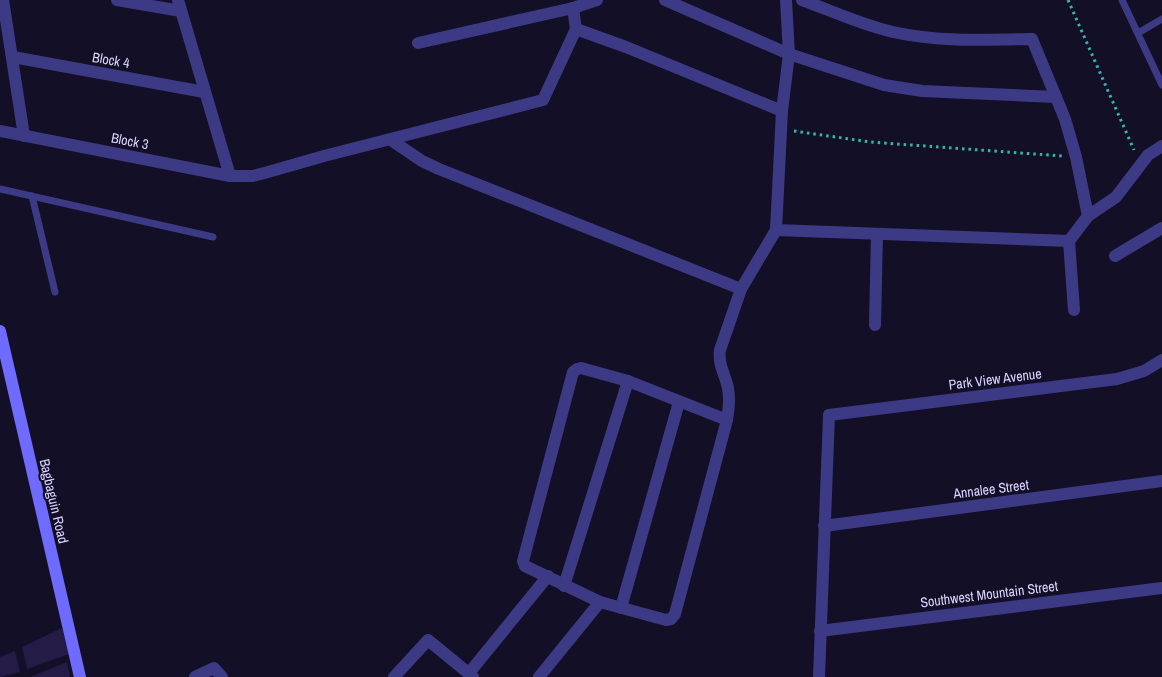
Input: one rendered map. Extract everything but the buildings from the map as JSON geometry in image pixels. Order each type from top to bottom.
[{"type":"street","points":[[3,0],[24,136]]},
{"type":"street","points":[[117,0],[179,5],[230,176]]},
{"type":"street","points":[[418,42],[572,8],[597,0]]},
{"type":"street","points":[[664,0],[789,54],[863,79],[903,89],[989,95],[1056,97]]},
{"type":"street","points":[[727,420],[628,381],[581,368],[577,369],[573,372],[523,562],[525,566],[600,602],[666,620],[671,619],[675,614],[727,420],[730,403],[728,390],[718,360],[720,350],[741,289],[776,230],[782,111],[789,54],[786,0]]},
{"type":"street","points":[[802,0],[893,32],[932,37],[988,40],[1032,39],[1065,119],[1076,157],[1088,216]]},
{"type":"street","points":[[572,8],[576,29],[626,47],[782,111]]},
{"type":"street","name":"Block 3","points":[[0,132],[230,176],[253,176],[543,100],[576,29]]},
{"type":"street","name":"Block 4","points":[[13,57],[204,92]]},
{"type":"street","points":[[391,140],[422,161],[439,169],[741,289]]},
{"type":"street","points":[[1074,310],[1069,241],[1088,216],[1116,197],[1148,155],[1162,146]]},
{"type":"street","points":[[1115,256],[1162,228]]},
{"type":"street","points":[[776,230],[1069,241]]},
{"type":"street","points":[[875,325],[877,234]]},
{"type":"street","name":"Bagbaguin Road","points":[[0,331],[80,677]]},
{"type":"street","name":"Park View Avenue","points":[[824,526],[829,415],[1117,379],[1144,371],[1162,360]]},
{"type":"street","points":[[564,586],[628,381]]},
{"type":"street","points":[[621,608],[679,402]]},
{"type":"street","name":"Annalee Street","points":[[824,526],[1162,481]]},
{"type":"street","points":[[819,677],[824,526]]},
{"type":"street","points":[[394,677],[428,640],[471,675],[548,576]]},
{"type":"street","name":"Southwest Mountain Street","points":[[820,631],[1162,588]]},
{"type":"street","points":[[539,677],[600,602]]},
{"type":"street","points":[[195,677],[214,668],[222,677]]},
{"type":"lane","points":[[1122,0],[1161,81]]},
{"type":"lane","points":[[1138,33],[1162,19]]},
{"type":"lane","points":[[0,189],[213,237]]},
{"type":"lane","points":[[32,196],[55,292]]},
{"type":"path","points":[[1068,0],[1140,164]]},
{"type":"path","points":[[781,130],[870,142],[1076,157]]}]
